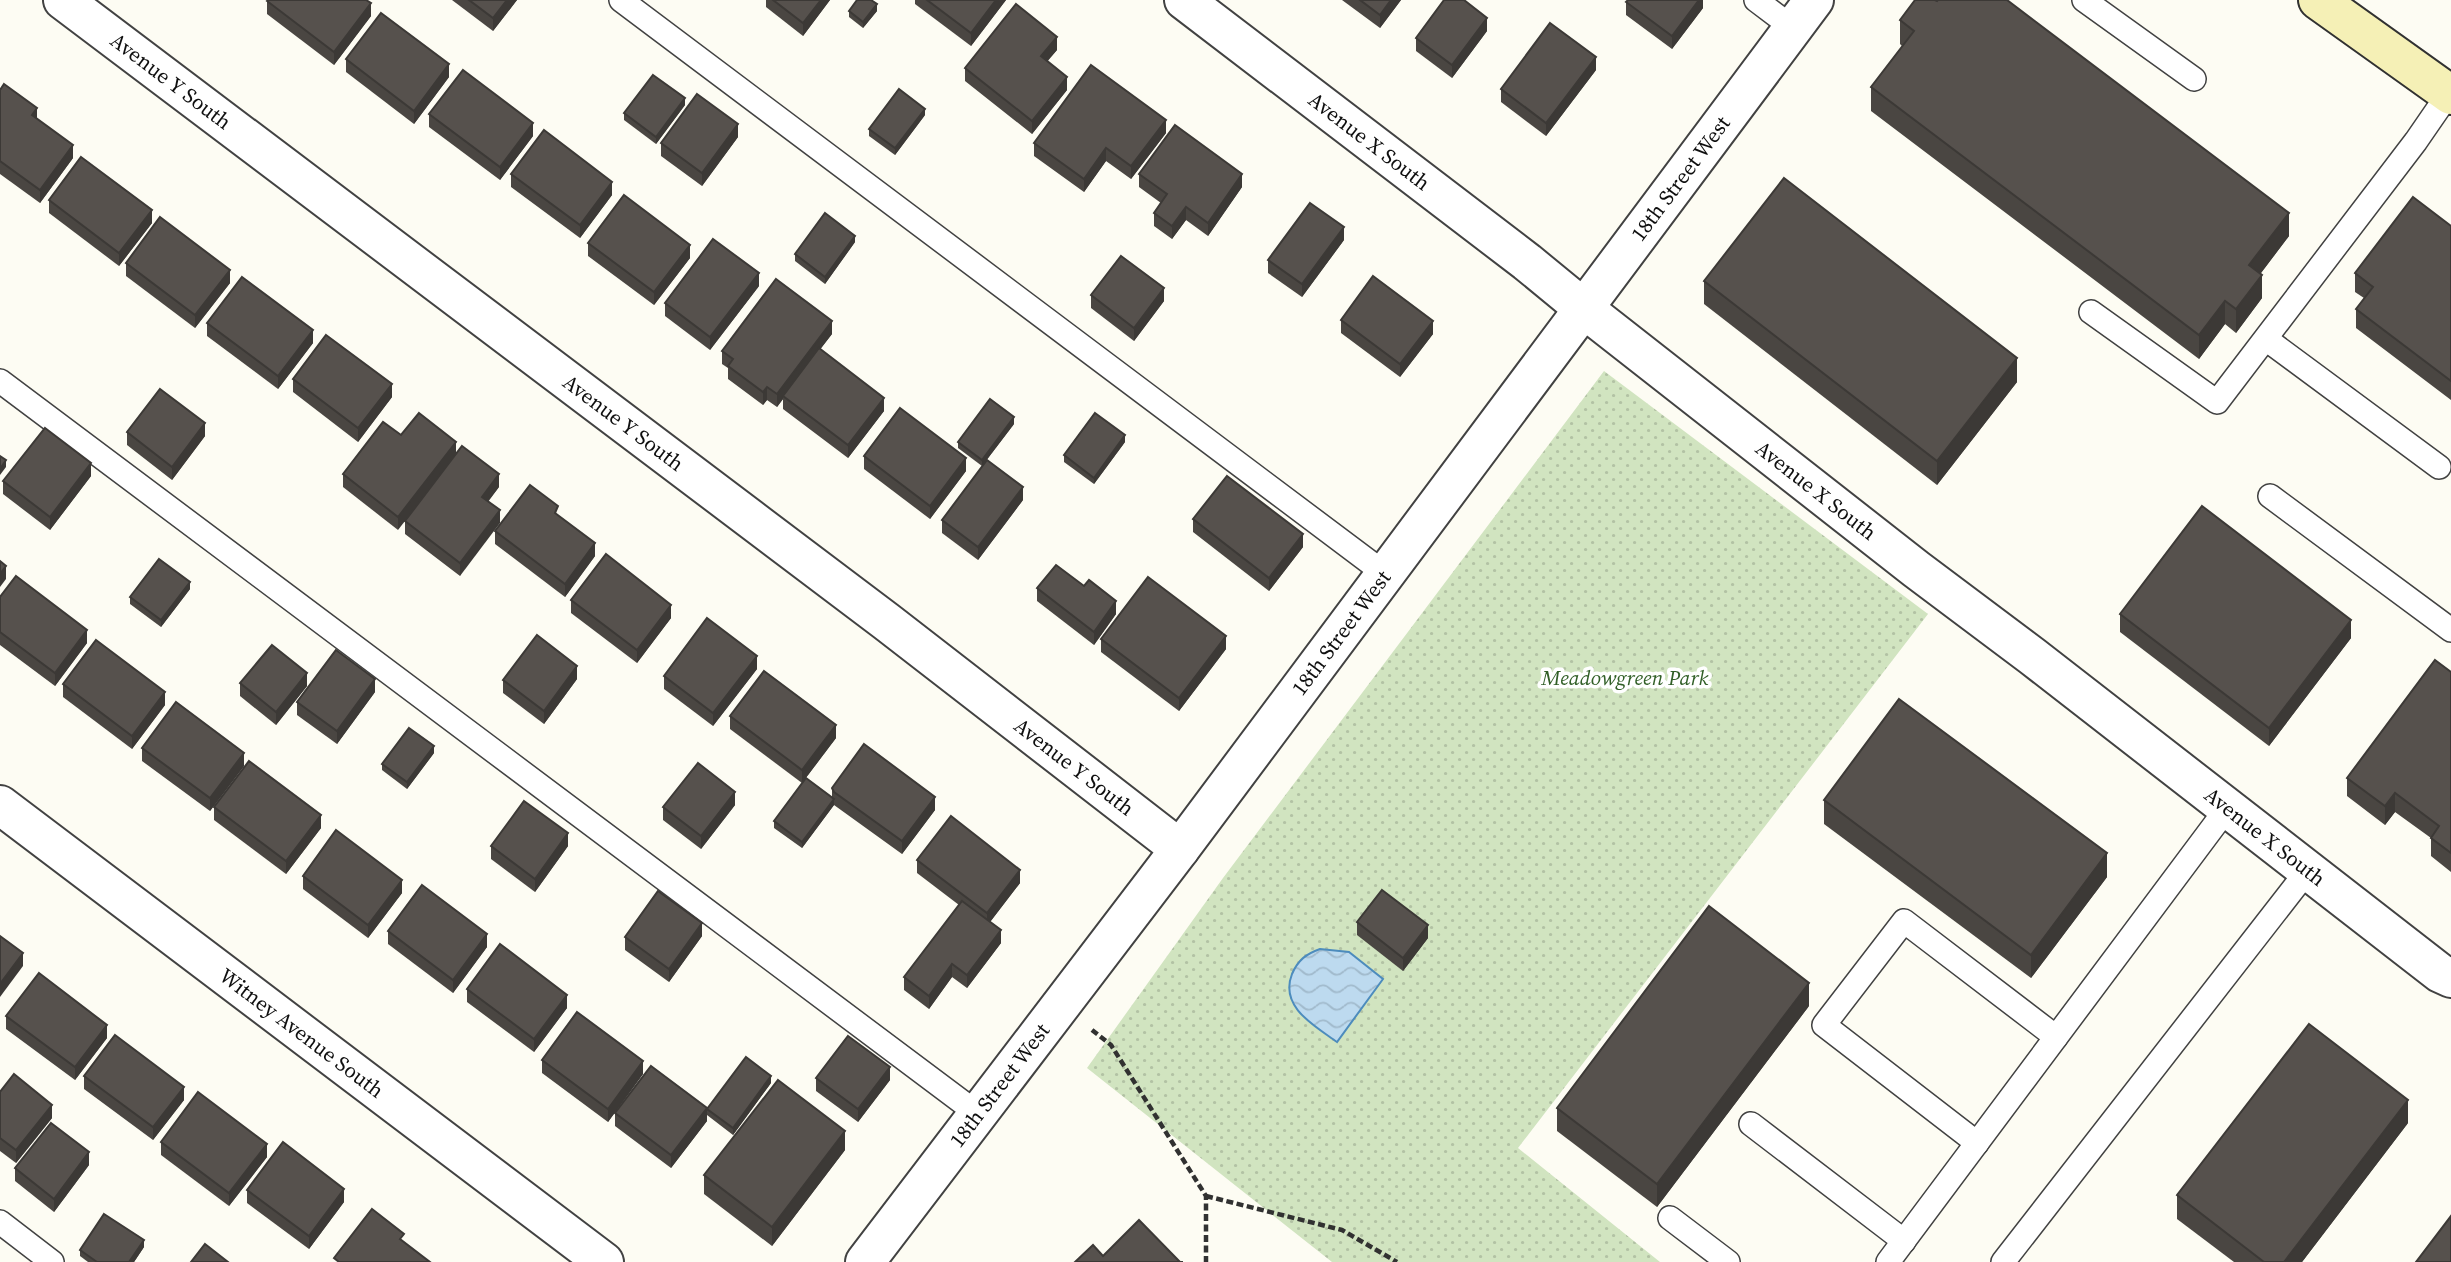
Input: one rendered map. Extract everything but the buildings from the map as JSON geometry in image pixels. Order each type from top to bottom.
[{"type":"street","name":"Avenue Y South","points":[[63,0],[876,614],[1180,849]]},
{"type":"street","name":"Avenue X South","points":[[1184,0],[1527,261],[1916,569],[2440,973],[2451,978]]},
{"type":"street","points":[[2318,0],[2450,94]]},
{"type":"street","name":"18th Street West","points":[[865,1262],[1180,849],[1803,14]]},
{"type":"street","name":"Witney Avenue South","points":[[0,805],[604,1262]]},
{"type":"lane","points":[[621,0],[1384,573]]},
{"type":"lane","points":[[1756,0],[1803,14]]},
{"type":"lane","points":[[2084,0],[2193,79]]},
{"type":"lane","points":[[2091,312],[2217,402],[2450,94]]},
{"type":"lane","points":[[2266,339],[2439,467]]},
{"type":"lane","points":[[0,381],[978,1114]]},
{"type":"lane","points":[[2270,496],[2451,630]]},
{"type":"lane","points":[[1888,1262],[2228,807]]},
{"type":"lane","points":[[2003,1262],[2308,870]]},
{"type":"lane","points":[[1977,1143],[1824,1026],[1904,921],[2056,1037]]},
{"type":"lane","points":[[1751,1124],[1905,1241]]},
{"type":"lane","points":[[1670,1218],[1728,1262]]},
{"type":"lane","points":[[0,1222],[52,1262]]},
{"type":"path","points":[[1099,1035],[1111,1045],[1206,1196],[1206,1262]]},
{"type":"path","points":[[1206,1196],[1342,1230],[1396,1262]]},
{"type":"green space","name":"Meadowgreen Park","points":[[1604,371],[1928,614],[1518,1148],[1660,1262],[1332,1262],[1087,1068],[1223,878]]},
{"type":"water","points":[[1320,949],[1349,952],[1383,979],[1337,1042],[1301,1014],[1290,996],[1289,986],[1297,965],[1307,955]]}]
